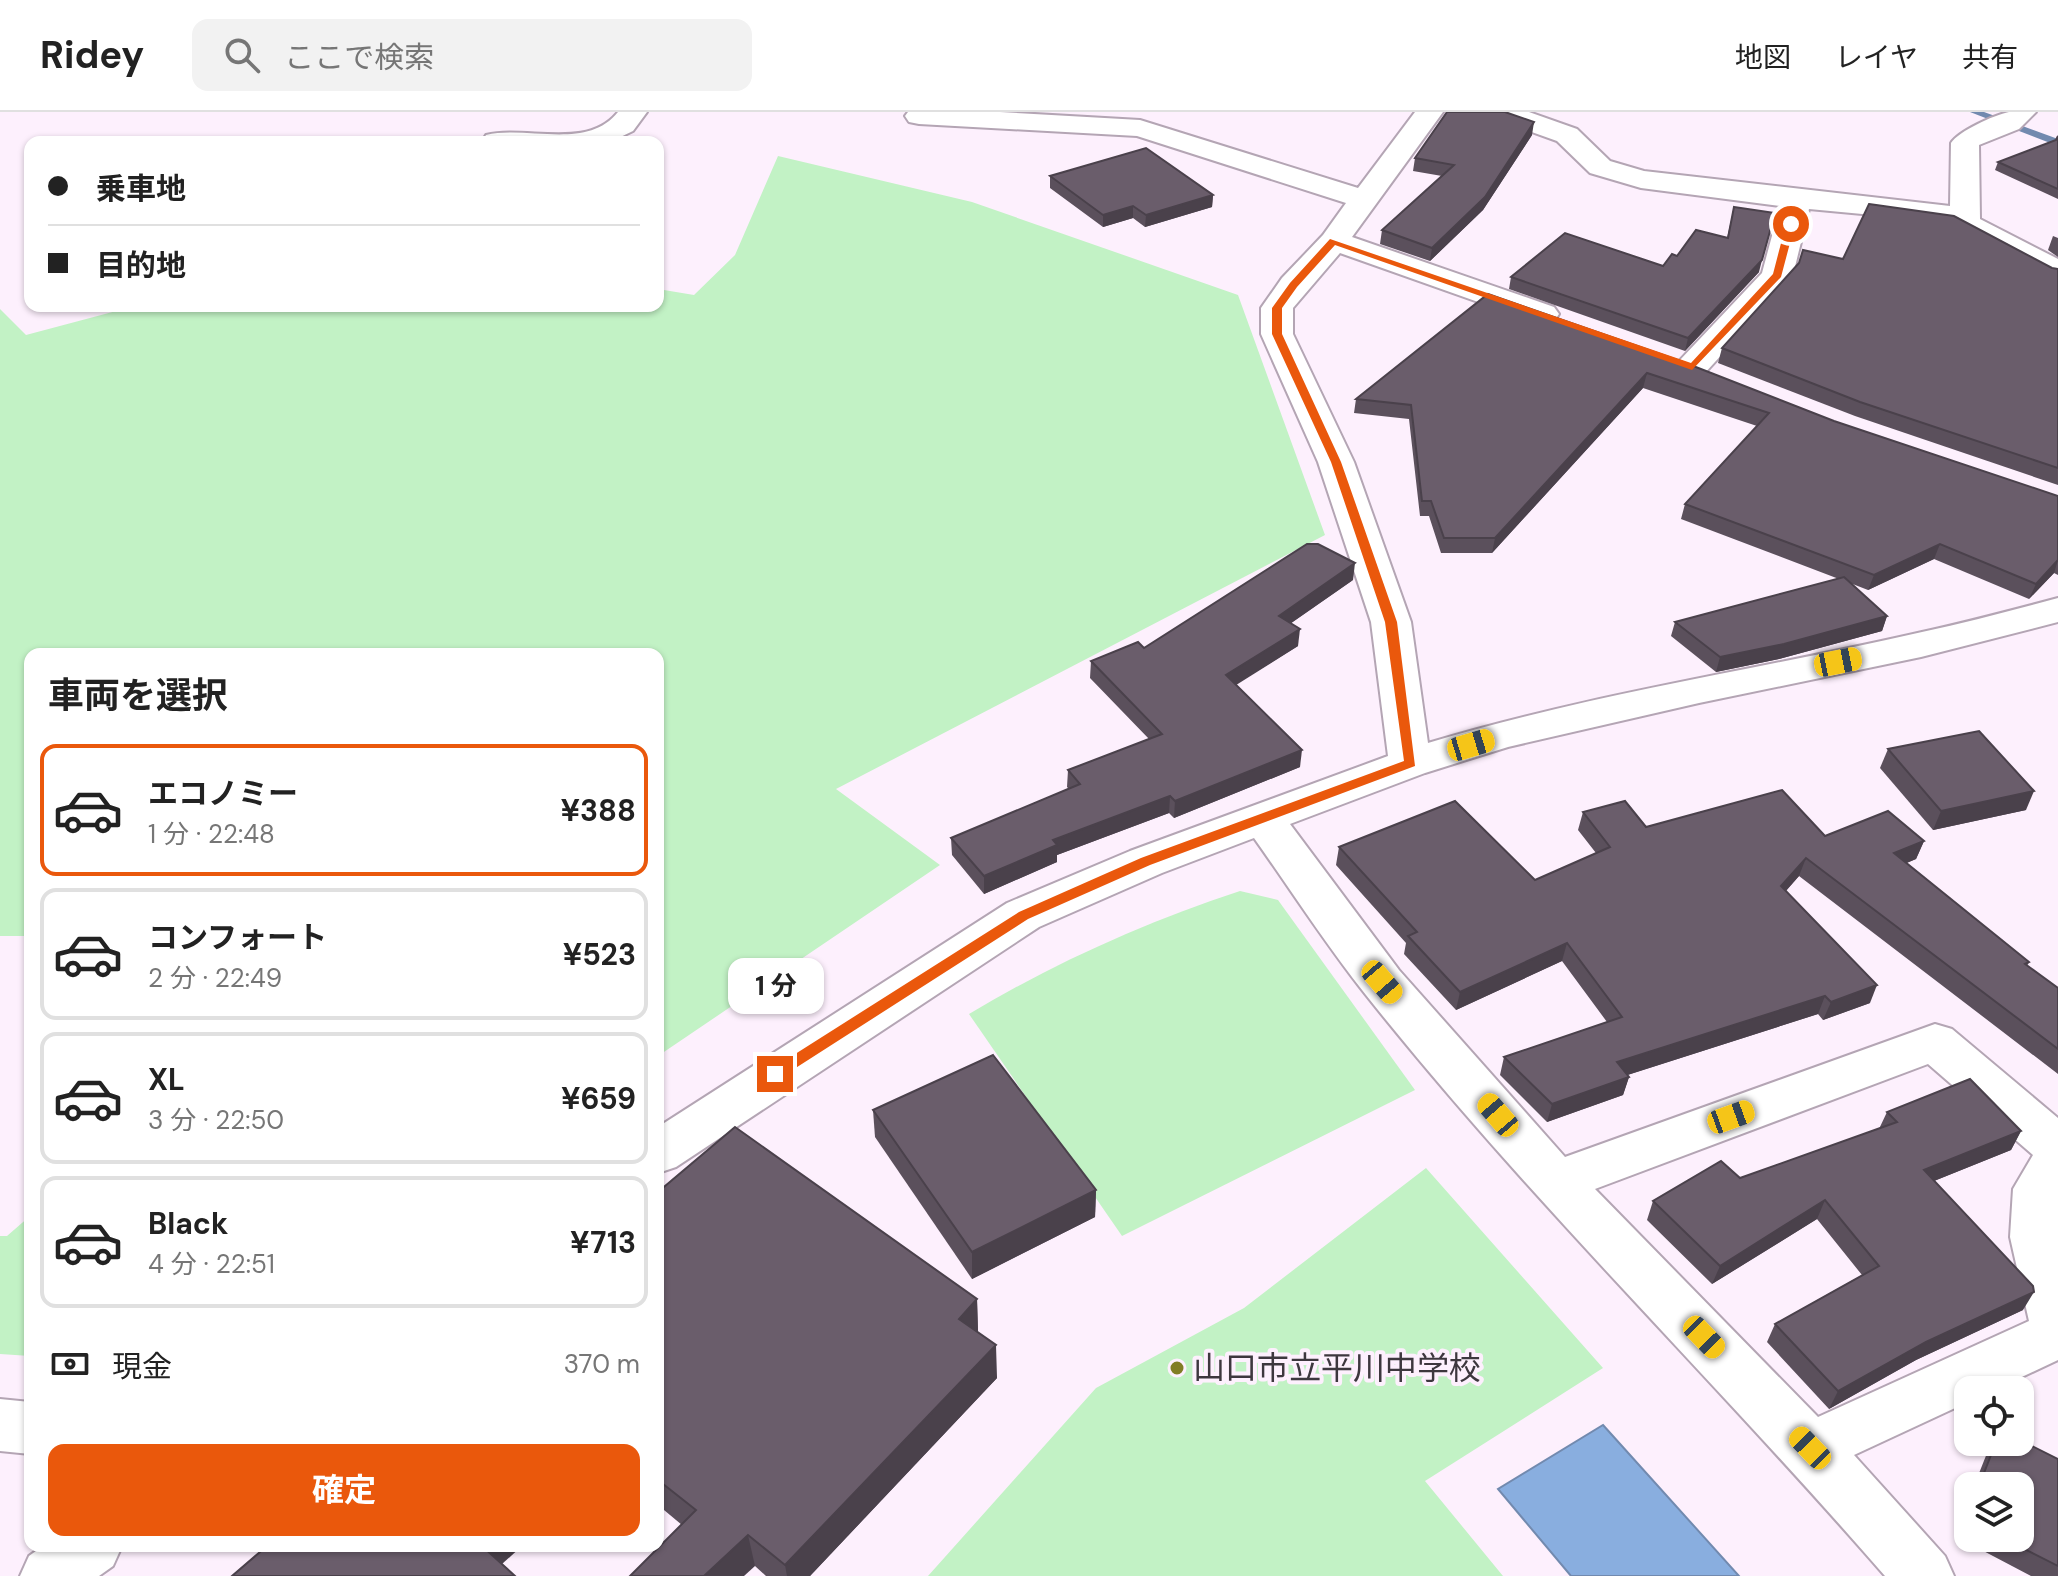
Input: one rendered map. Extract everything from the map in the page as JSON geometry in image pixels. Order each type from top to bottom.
[{"type":"street","points":[[603,136],[625,125],[633,112]]},
{"type":"street","points":[[1410,763],[1391,622],[1336,462],[1277,334],[1277,308],[1293,285],[1334,241],[1429,112]]},
{"type":"street","points":[[1503,112],[1567,135],[1600,167],[1641,179],[1797,199],[1943,213],[2010,244],[2058,272]]},
{"type":"street","points":[[1965,223],[1965,143],[1971,136],[1997,130],[2017,119],[2022,112]]},
{"type":"street","points":[[919,116],[1140,128],[1363,199]]},
{"type":"street","points":[[1692,367],[1777,275],[1797,199]]},
{"type":"street","points":[[1334,241],[1574,325]]},
{"type":"street","points":[[664,1149],[1023,915],[1146,862],[1410,763],[1516,732],[1699,690],[1921,645],[2058,610]]},
{"type":"street","points":[[1264,820],[1382,982],[1556,1182],[1810,1448],[1924,1576]]},
{"type":"street","points":[[1556,1182],[1935,1042],[2058,1147]]},
{"type":"street","points":[[2058,1160],[2039,1189],[2036,1237],[2058,1328]]},
{"type":"street","points":[[1810,1448],[2058,1334]]},
{"type":"street","points":[[0,1425],[24,1427]]},
{"type":"street","points":[[50,1576],[84,1552]]},
{"type":"green space","points":[[778,156],[972,202],[1238,295],[1325,535],[836,789],[940,865],[664,1052],[664,648],[24,648],[24,936],[0,936],[0,309],[26,335],[112,312],[664,312],[664,290],[694,295],[735,255]]},
{"type":"green space","points":[[1240,891],[1278,900],[1415,1090],[1122,1236],[969,1014],[1101,945]]},
{"type":"green space","points":[[1426,1168],[1603,1368],[1425,1481],[1503,1576],[928,1576],[1096,1388],[1244,1308]]},
{"type":"green space","points":[[24,1221],[24,1356],[0,1354],[0,1236],[7,1236]]},
{"type":"water","points":[[1603,1425],[1739,1576],[1571,1576],[1498,1489]]},
{"type":"building","points":[[1447,112],[1505,112],[1534,122],[1485,197],[1432,248],[1382,230],[1454,165],[1415,158]]},
{"type":"building","points":[[2058,136],[2058,189],[1998,162],[2056,140]]},
{"type":"building","points":[[1146,148],[1213,195],[1146,215],[1133,206],[1103,215],[1050,176]]},
{"type":"building","points":[[1869,204],[1954,216],[2058,269],[2058,468],[1860,402],[1722,348],[1799,263],[1803,250],[1843,259]]},
{"type":"building","points":[[1734,207],[1775,213],[1762,260],[1688,338],[1511,277],[1565,233],[1663,266],[1672,254],[1677,256],[1696,230],[1728,238]]},
{"type":"building","points":[[1488,294],[1683,362],[1834,421],[2058,496],[2058,560],[2036,584],[1940,544],[1874,575],[1685,504],[1769,413],[1647,373],[1495,538],[1444,538],[1431,501],[1422,501],[1411,405],[1356,399]]},
{"type":"building","points":[[1307,544],[1318,544],[1355,563],[1279,616],[1300,629],[1226,675],[1302,750],[1175,801],[1170,796],[1053,840],[1057,845],[984,876],[951,838],[1080,784],[1068,770],[1162,734],[1091,661],[1138,642],[1144,648]]},
{"type":"building","points":[[1844,577],[1887,616],[1784,644],[1720,657],[1675,622]]},
{"type":"building","points":[[1979,731],[2034,791],[1941,811],[1888,749]]},
{"type":"building","points":[[1782,790],[1825,836],[1888,811],[1924,841],[1894,853],[2029,962],[2025,964],[2058,988],[2058,1049],[1806,858],[1781,886],[1877,985],[1831,1002],[1825,996],[1617,1062],[1629,1077],[1552,1104],[1504,1057],[1622,1017],[1567,943],[1460,992],[1408,936],[1417,932],[1339,847],[1455,801],[1535,880],[1610,847],[1583,812],[1625,801],[1646,827]]},
{"type":"building","points":[[993,1055],[1096,1190],[972,1252],[873,1110]]},
{"type":"building","points":[[1970,1079],[2021,1131],[1924,1170],[2033,1286],[2034,1292],[1926,1342],[1838,1391],[1775,1324],[1879,1266],[1825,1200],[1720,1266],[1653,1201],[1721,1161],[1740,1178],[1897,1122],[1887,1112]]},
{"type":"building","points":[[735,1127],[977,1299],[959,1319],[996,1345],[785,1565],[748,1535],[704,1576],[630,1576],[654,1552],[664,1552],[664,1542],[696,1510],[664,1485],[664,1187]]},
{"type":"building","points":[[2034,1447],[2058,1459],[2058,1566],[2030,1552],[2034,1552],[2034,1472],[1984,1472],[1991,1456],[2034,1456]]},
{"type":"building","points":[[260,1552],[489,1552],[515,1576],[232,1576]]},
{"type":"waterway","points":[[1975,112],[2058,143]]},
{"type":"place","name":"山口市立平川中学校","points":[[1177,1368]]},
{"type":"route","points":[[775,1074],[1023,915],[1146,862],[1410,763],[1391,622],[1336,462],[1277,334],[1277,308],[1293,285],[1334,241],[1692,367],[1777,275],[1791,224]]}]
